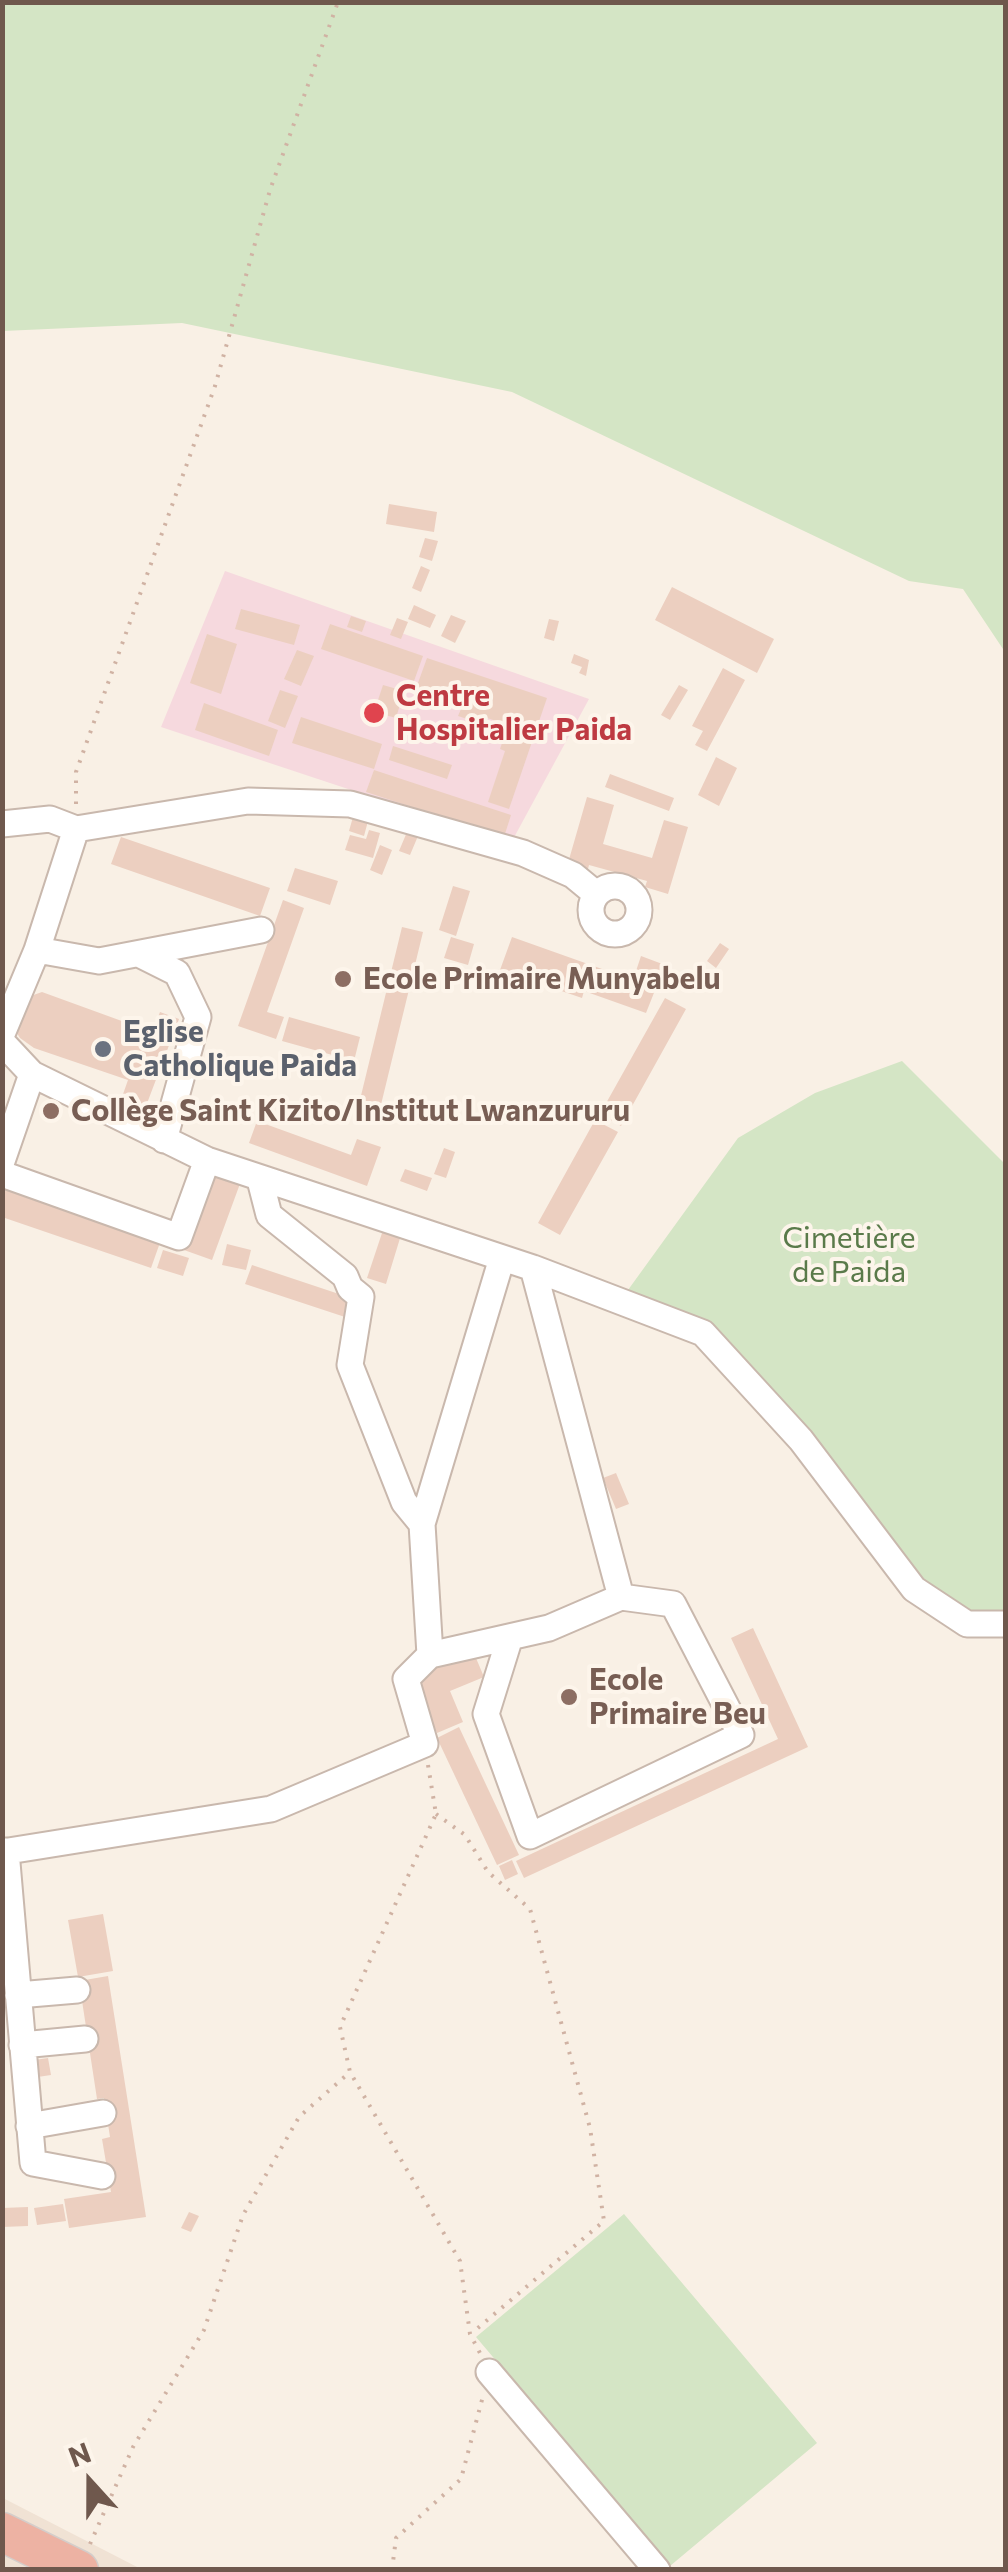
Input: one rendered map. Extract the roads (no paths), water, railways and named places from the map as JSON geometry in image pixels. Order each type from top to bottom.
[{"type":"highway","points":[[2,2532],[79,2570]]},
{"type":"street","points":[[2,824],[50,819],[76,829],[248,801],[350,804],[523,854],[574,875],[596,894]]},
{"type":"street","points":[[2,1034],[37,950],[76,829]]},
{"type":"street","points":[[37,950],[100,961],[261,930]]},
{"type":"street","points":[[139,954],[176,973],[198,1017],[164,1140]]},
{"type":"street","points":[[2,1042],[32,1074],[207,1160],[532,1268],[702,1333],[801,1440],[914,1589],[967,1624],[1006,1624]]},
{"type":"street","points":[[2,1162],[32,1074]]},
{"type":"street","points":[[2,1174],[180,1237],[207,1160]]},
{"type":"street","points":[[260,1180],[268,1215],[346,1276],[350,1288],[361,1297],[350,1366],[404,1502],[422,1524]]},
{"type":"street","points":[[430,1655],[422,1524],[502,1258]]},
{"type":"street","points":[[532,1268],[621,1597]]},
{"type":"street","points":[[102,2176],[32,2162],[4,1852],[271,1810],[425,1744],[406,1678],[430,1655],[549,1628],[621,1597],[673,1604],[742,1735],[530,1836],[486,1714],[510,1637]]},
{"type":"street","points":[[18,1995],[77,1990]]},
{"type":"street","points":[[22,2045],[85,2039]]},
{"type":"street","points":[[29,2126],[102,2113]]},
{"type":"street","points":[[489,2372],[657,2570]]},
{"type":"place","name":"Centre Hospitalier Paida","points":[[374,713]]},
{"type":"place","name":"Ecole Primaire Munyabelu","points":[[343,979]]},
{"type":"place","name":"Eglise Catholique Paida","points":[[103,1049]]},
{"type":"place","name":"Collège Saint Kizito/Institut Lwanzururu","points":[[51,1111]]},
{"type":"place","name":"Ecole Primaire Beu","points":[[569,1697]]},
{"type":"park label","name":"Cimetière de Paida","points":[[849,1255]]}]
